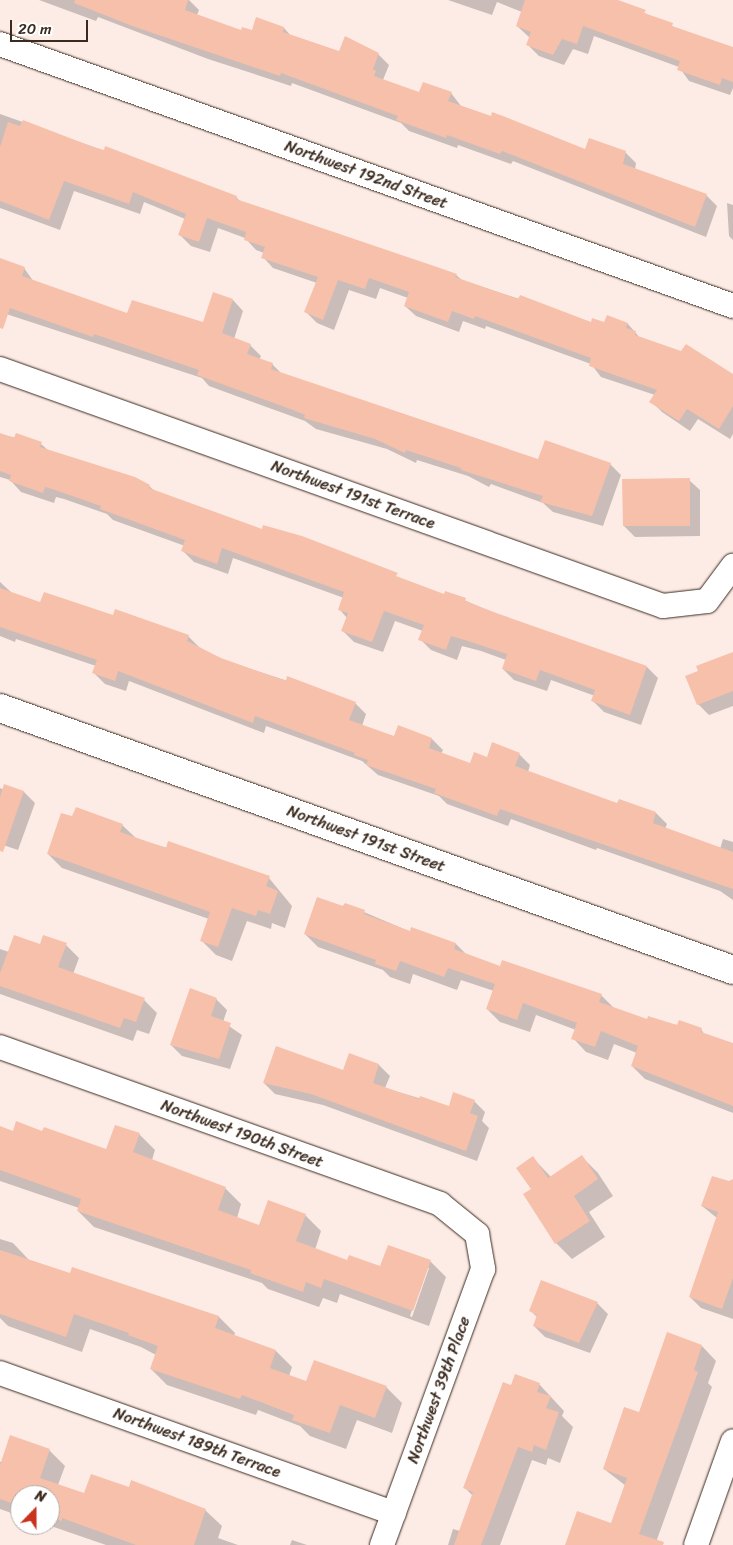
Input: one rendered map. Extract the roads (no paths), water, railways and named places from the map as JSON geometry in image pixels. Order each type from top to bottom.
[{"type":"street","name":"Northwest 192nd Street","points":[[0,44],[733,306]]},
{"type":"street","name":"Northwest 191st Terrace","points":[[0,369],[663,606],[708,601],[733,566]]},
{"type":"street","name":"Northwest 191st Street","points":[[0,708],[733,970]]},
{"type":"street","name":"Northwest 190th Street","points":[[0,1047],[440,1204],[477,1234]]},
{"type":"street","name":"Northwest 39th Place","points":[[382,1545],[483,1270],[477,1234]]},
{"type":"street","name":"Northwest 189th Terrace","points":[[0,1373],[394,1513]]},
{"type":"street","points":[[696,1545],[733,1441]]}]
